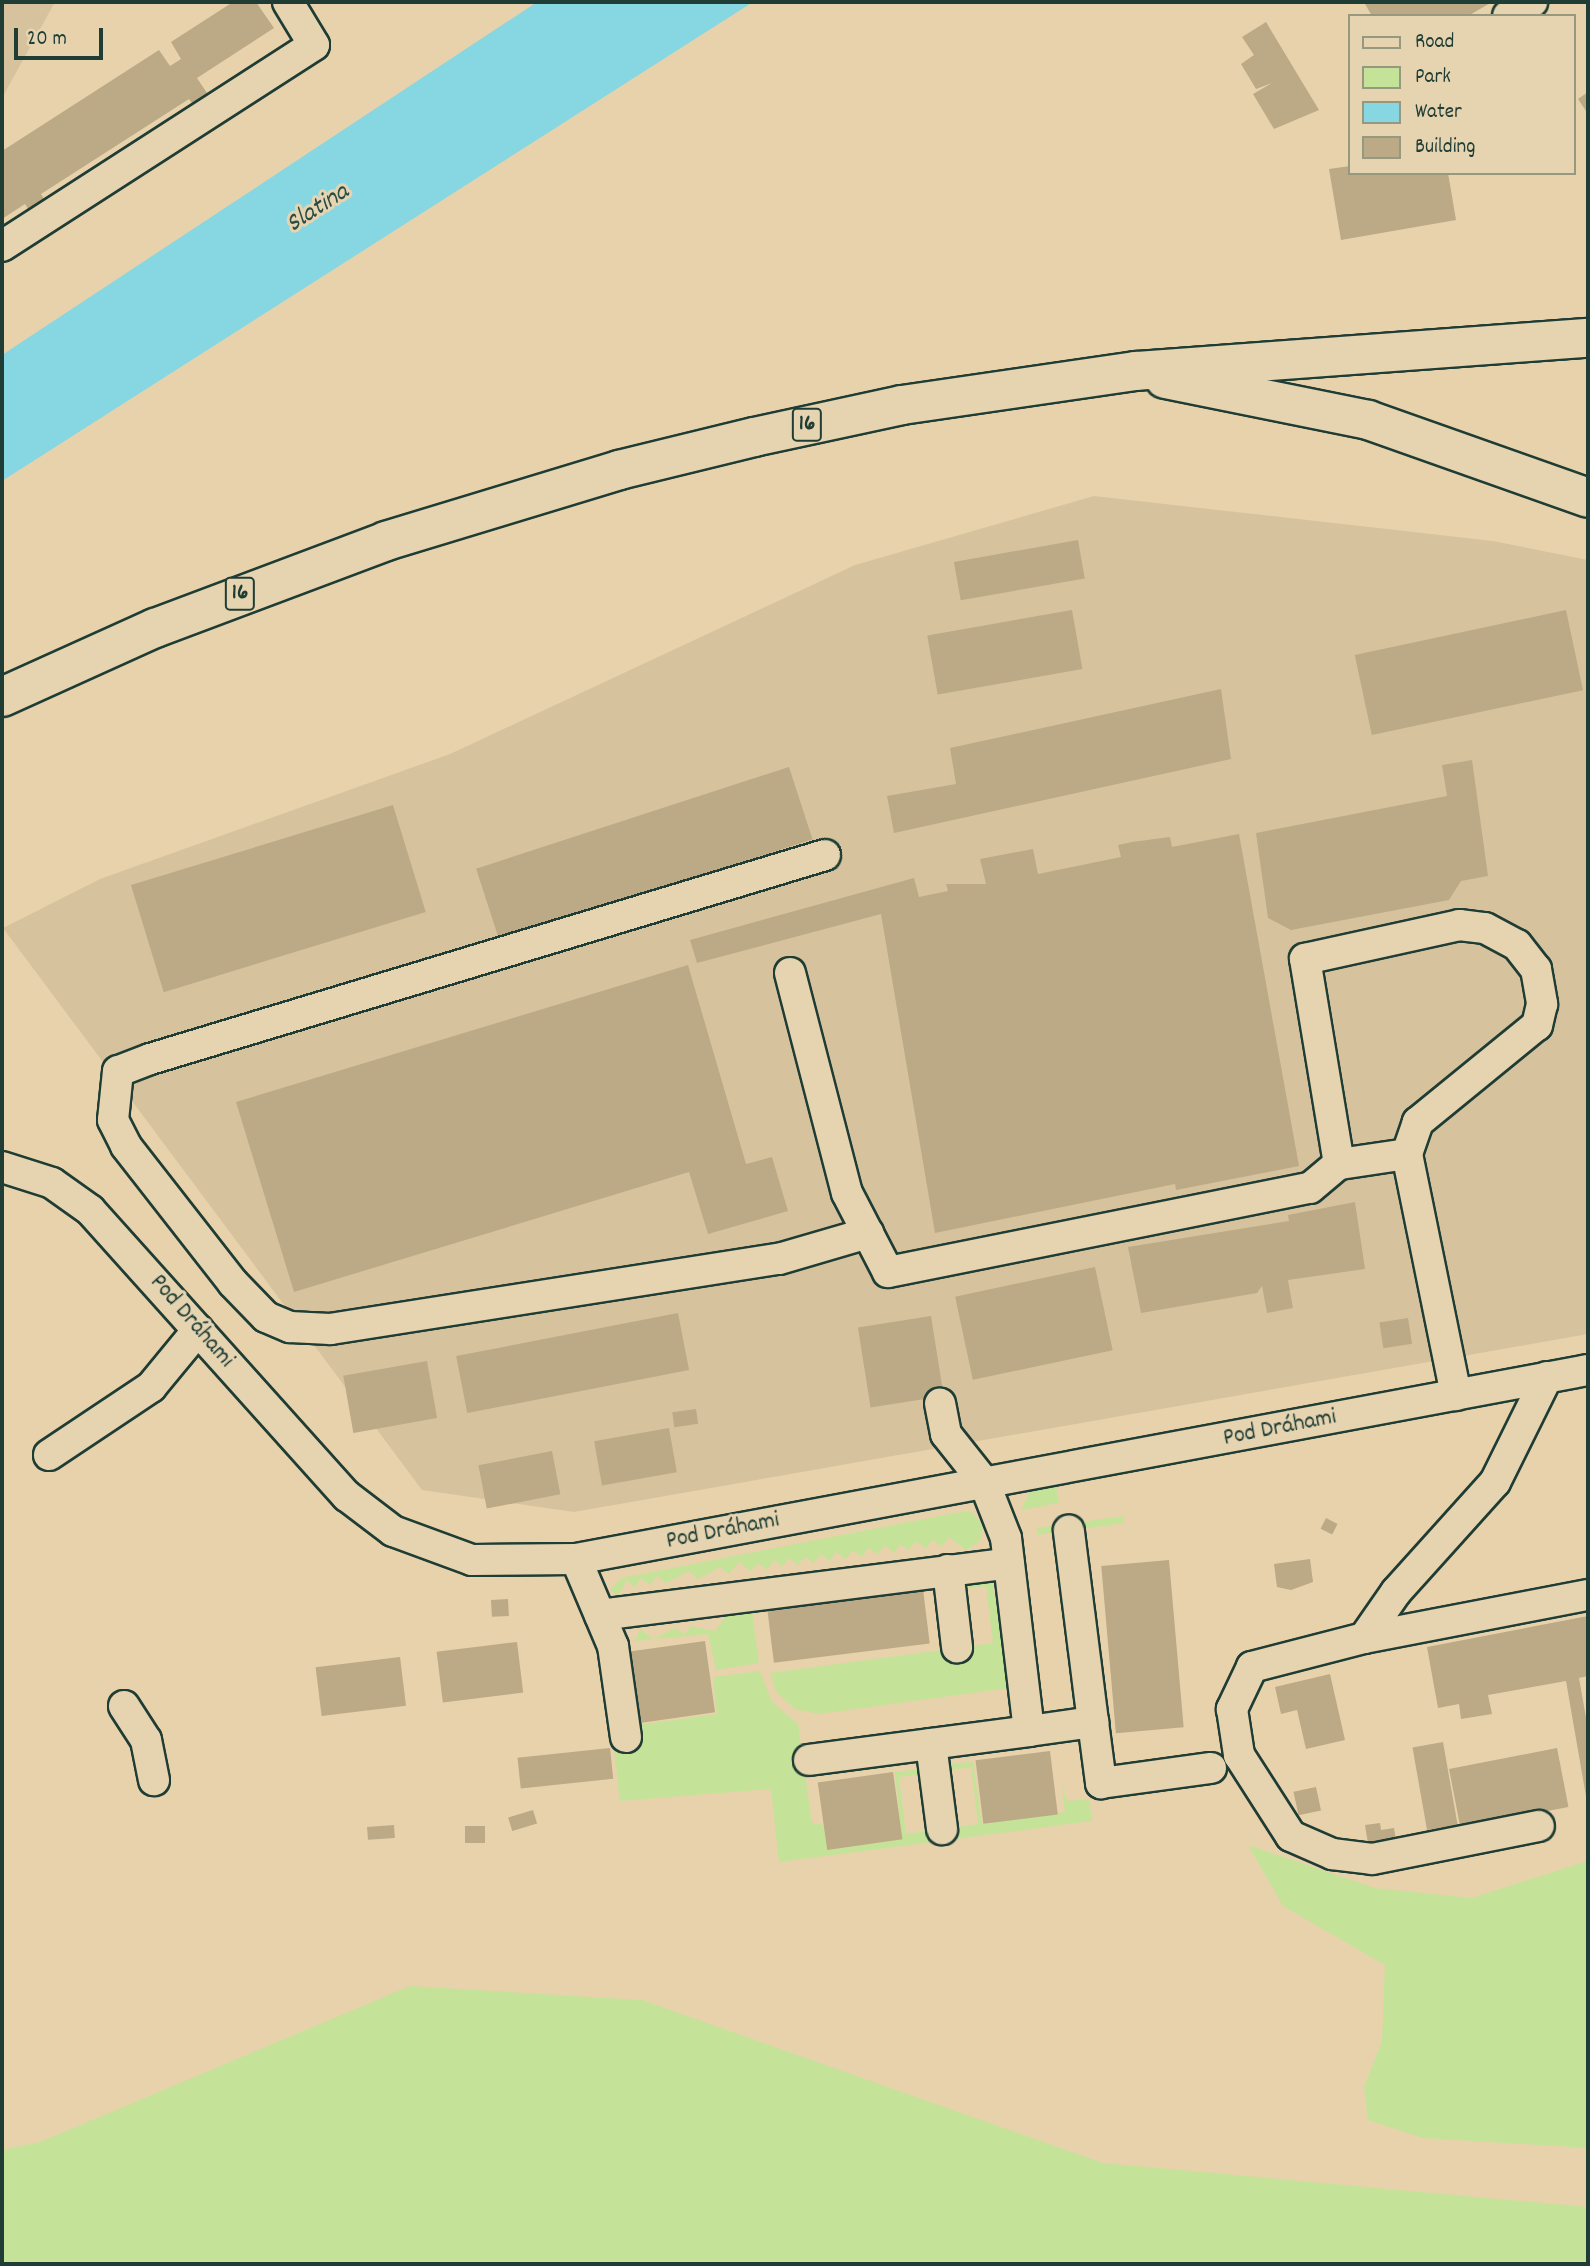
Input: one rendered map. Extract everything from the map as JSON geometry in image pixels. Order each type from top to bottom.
[{"type":"main road","name":"16","points":[[2,697],[276,579],[605,474],[902,405],[1136,371],[1588,338]]},
{"type":"main road","points":[[1136,371],[1247,400],[1368,420],[1588,498]]},
{"type":"street","points":[[2,246],[314,45],[288,2]]},
{"type":"street","points":[[1511,14],[1532,2]]},
{"type":"street","points":[[825,855],[150,1059],[118,1071],[113,1120],[126,1146],[233,1283],[266,1317],[290,1327],[330,1329],[779,1259],[868,1233]]},
{"type":"street","points":[[1339,1164],[1305,959],[1459,925],[1485,928],[1517,945],[1536,969],[1542,1004],[1537,1025],[1418,1122],[1407,1154],[1456,1395]]},
{"type":"street","points":[[790,973],[847,1193],[888,1272],[1310,1188],[1339,1164],[1407,1154]]},
{"type":"street","name":"Pod Dráhami","points":[[2,1167],[52,1183],[79,1201],[198,1330],[313,1462],[393,1531],[472,1560],[576,1559],[1588,1370]]},
{"type":"street","points":[[49,1455],[151,1387],[198,1330]]},
{"type":"street","points":[[1364,1638],[1396,1592],[1494,1482],[1547,1377]]},
{"type":"street","points":[[940,1404],[946,1434],[984,1482],[1009,1563],[1029,1731]]},
{"type":"street","points":[[1069,1531],[1101,1783],[1211,1768]]},
{"type":"street","points":[[576,1559],[617,1664],[626,1737]]},
{"type":"street","points":[[600,1615],[1009,1563]]},
{"type":"street","points":[[948,1570],[957,1647]]},
{"type":"street","points":[[1539,1826],[1372,1859],[1332,1854],[1291,1836],[1238,1755],[1232,1709],[1252,1667],[1364,1638],[1588,1595]]},
{"type":"street","points":[[124,1706],[146,1740],[154,1780]]},
{"type":"street","points":[[809,1760],[1093,1722]]},
{"type":"street","points":[[931,1744],[942,1829]]},
{"type":"shaded area","points":[[2,2],[55,2],[2,98]]},
{"type":"shaded area","points":[[1094,496],[1493,541],[1588,560],[1588,1334],[574,1512],[422,1490],[3,928],[100,879],[450,754],[855,565]]},
{"type":"green space","points":[[1055,1480],[1059,1503],[1021,1510],[1030,1491]]},
{"type":"green space","points":[[960,1512],[972,1512],[983,1526],[980,1541],[966,1550],[949,1537],[942,1546],[932,1540],[926,1548],[916,1541],[909,1550],[900,1544],[894,1553],[885,1545],[878,1554],[868,1548],[862,1557],[852,1550],[846,1559],[836,1552],[830,1561],[821,1554],[814,1563],[805,1557],[798,1565],[789,1558],[782,1567],[774,1560],[767,1570],[758,1563],[751,1571],[739,1562],[729,1574],[720,1567],[698,1579],[689,1571],[666,1583],[657,1576],[650,1585],[641,1578],[635,1587],[626,1580],[619,1596],[610,1590],[621,1578]]},
{"type":"green space","points":[[1123,1516],[1124,1523],[1038,1535],[1037,1528]]},
{"type":"green space","points":[[992,1580],[1010,1688],[818,1714],[795,1709],[776,1692],[770,1673],[993,1643],[986,1586],[964,1589],[965,1583]]},
{"type":"green space","points":[[751,1603],[759,1663],[716,1670],[708,1634],[635,1641],[640,1629],[653,1639],[675,1628],[684,1634],[691,1626],[715,1631],[730,1611]]},
{"type":"green space","points":[[760,1671],[772,1702],[798,1724],[812,1823],[902,1839],[895,1772],[919,1769],[921,1774],[899,1777],[906,1834],[978,1824],[971,1767],[949,1770],[950,1764],[973,1762],[982,1824],[1065,1812],[1062,1785],[1067,1801],[1089,1799],[1092,1821],[779,1862],[771,1789],[620,1801],[613,1739],[638,1725],[717,1714],[713,1677]]},
{"type":"green space","points":[[1248,1845],[1375,1888],[1471,1898],[1588,1861],[1588,2148],[1423,2138],[1368,2120],[1364,2087],[1382,2041],[1385,1965],[1283,1906]]},
{"type":"green space","points":[[410,1986],[642,2000],[1103,2163],[1588,2207],[1588,2264],[2,2264],[2,2150],[40,2142]]},
{"type":"water","name":"Slatina","points":[[537,2],[753,2],[2,481],[2,355]]},
{"type":"building","points":[[233,2],[256,2],[274,28],[197,78],[209,96],[194,106],[189,99],[41,194],[46,202],[30,212],[25,204],[2,219],[2,151],[159,50],[170,66],[181,59],[171,42]]},
{"type":"building","points":[[1364,2],[1492,2],[1471,14],[1371,14]]},
{"type":"building","points":[[1266,22],[1319,110],[1274,129],[1253,94],[1272,83],[1256,89],[1241,64],[1254,55],[1242,37]]},
{"type":"building","points":[[1588,92],[1588,114],[1578,99]]},
{"type":"building","points":[[1348,166],[1348,175],[1448,175],[1456,220],[1341,240],[1329,169]]},
{"type":"building","points":[[1078,540],[1085,578],[961,600],[954,562]]},
{"type":"building","points":[[1072,610],[1082,669],[938,695],[927,636]]},
{"type":"building","points":[[1566,610],[1583,690],[1372,735],[1355,655]]},
{"type":"building","points":[[1221,689],[1231,759],[894,833],[887,796],[956,784],[950,748]]},
{"type":"building","points":[[1472,760],[1488,876],[1461,881],[1449,900],[1291,930],[1268,918],[1256,833],[1447,796],[1442,765]]},
{"type":"building","points":[[789,767],[812,839],[500,941],[476,869]]},
{"type":"building","points":[[393,805],[426,912],[164,992],[131,885]]},
{"type":"building","points":[[1239,834],[1299,1166],[1176,1190],[1175,1184],[935,1233],[881,914],[697,963],[690,940],[914,878],[919,897],[948,891],[946,884],[986,884],[980,859],[1033,849],[1038,874],[1121,857],[1118,845],[1132,842],[1170,837],[1172,847]]},
{"type":"building","points":[[688,965],[746,1164],[772,1157],[788,1211],[708,1234],[689,1172],[294,1292],[236,1102]]},
{"type":"building","points":[[1355,1202],[1365,1269],[1288,1280],[1293,1308],[1267,1313],[1262,1286],[1257,1293],[1141,1313],[1128,1247],[1289,1221],[1288,1215]]},
{"type":"building","points":[[1095,1267],[1113,1350],[973,1380],[955,1297]]},
{"type":"building","points":[[678,1313],[689,1370],[467,1413],[456,1356]]},
{"type":"building","points":[[931,1316],[944,1396],[871,1408],[858,1328]]},
{"type":"building","points":[[1408,1318],[1412,1344],[1383,1348],[1379,1323]]},
{"type":"building","points":[[427,1361],[437,1418],[353,1433],[343,1376]]},
{"type":"building","points":[[696,1409],[698,1424],[674,1427],[672,1412]]},
{"type":"building","points":[[669,1428],[677,1472],[602,1486],[594,1441]]},
{"type":"building","points":[[552,1451],[560,1494],[487,1509],[478,1465]]},
{"type":"building","points":[[1326,1518],[1338,1524],[1332,1535],[1321,1529]]},
{"type":"building","points":[[1310,1559],[1313,1582],[1291,1590],[1277,1587],[1274,1564]]},
{"type":"building","points":[[1169,1560],[1184,1727],[1116,1733],[1101,1566]]},
{"type":"building","points":[[923,1589],[930,1644],[774,1663],[767,1608]]},
{"type":"building","points":[[508,1599],[509,1616],[492,1617],[491,1600]]},
{"type":"building","points":[[1588,1616],[1588,1676],[1579,1678],[1588,1729],[1587,1802],[1566,1681],[1488,1695],[1492,1714],[1461,1719],[1459,1704],[1438,1708],[1427,1647]]},
{"type":"building","points":[[705,1641],[715,1712],[640,1723],[630,1652]]},
{"type":"building","points":[[517,1642],[523,1693],[443,1702],[437,1652]]},
{"type":"building","points":[[400,1657],[406,1706],[322,1716],[316,1667]]},
{"type":"building","points":[[1330,1674],[1345,1740],[1306,1749],[1297,1710],[1281,1714],[1275,1687]]},
{"type":"building","points":[[1443,1742],[1458,1825],[1427,1830],[1412,1747]]},
{"type":"building","points":[[610,1748],[613,1779],[521,1789],[518,1758]]},
{"type":"building","points":[[1557,1748],[1568,1807],[1460,1828],[1449,1769]]},
{"type":"building","points":[[1050,1751],[1058,1815],[983,1824],[976,1760]]},
{"type":"building","points":[[893,1772],[902,1839],[827,1850],[818,1783]]},
{"type":"building","points":[[1316,1787],[1321,1810],[1298,1815],[1294,1792]]},
{"type":"building","points":[[533,1810],[537,1823],[512,1831],[508,1818]]},
{"type":"building","points":[[1380,1823],[1381,1830],[1394,1828],[1396,1840],[1368,1844],[1365,1825]]},
{"type":"building","points":[[394,1825],[395,1838],[368,1840],[367,1827]]},
{"type":"building","points":[[465,1826],[485,1826],[485,1843],[465,1843]]}]
